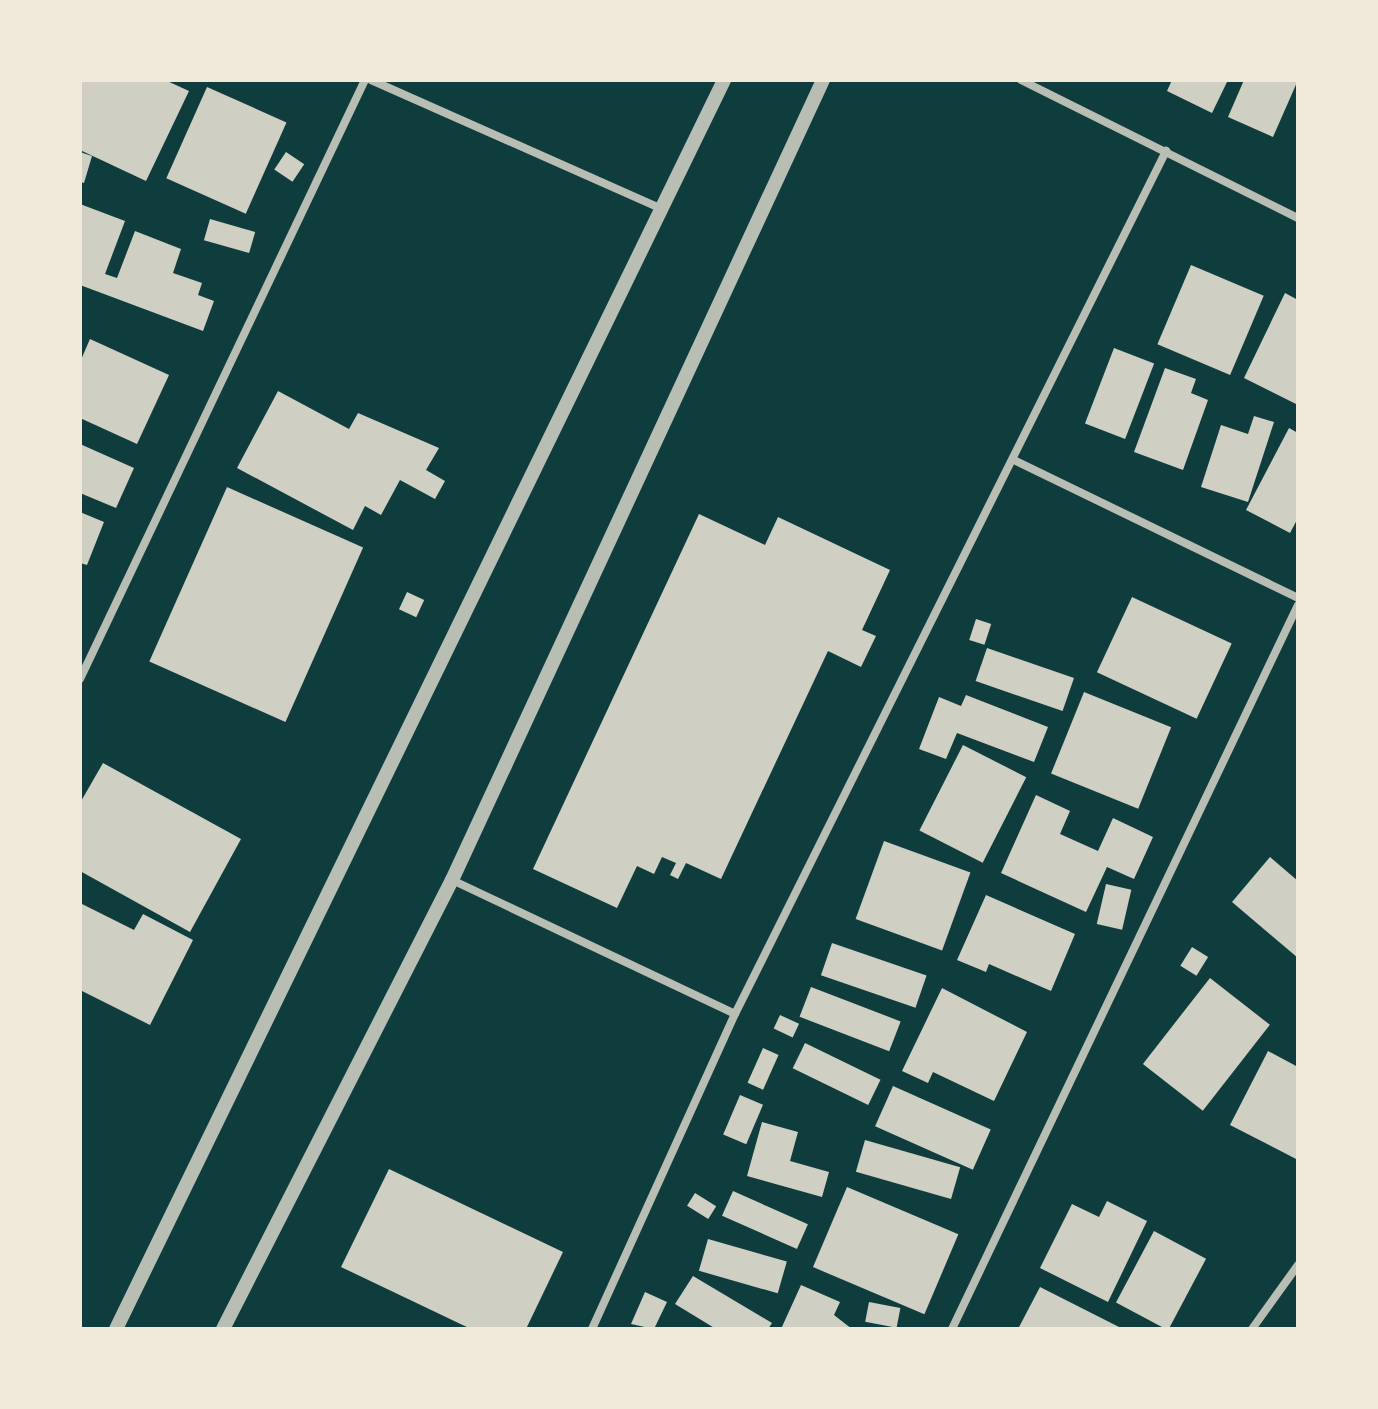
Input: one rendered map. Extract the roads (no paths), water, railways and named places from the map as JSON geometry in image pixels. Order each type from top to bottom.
[{"type":"street","points":[[80,679],[368,80],[662,209]]},
{"type":"street","points":[[116,1329],[724,80]]},
{"type":"street","points":[[223,1329],[452,880],[823,80]]},
{"type":"street","points":[[1021,80],[1298,218]]},
{"type":"street","points":[[592,1329],[735,1014],[1016,461],[1166,151]]},
{"type":"street","points":[[1016,461],[1298,598]]},
{"type":"street","points":[[952,1329],[1298,605]]},
{"type":"street","points":[[452,880],[735,1014]]},
{"type":"street","points":[[1252,1329],[1298,1265]]}]
